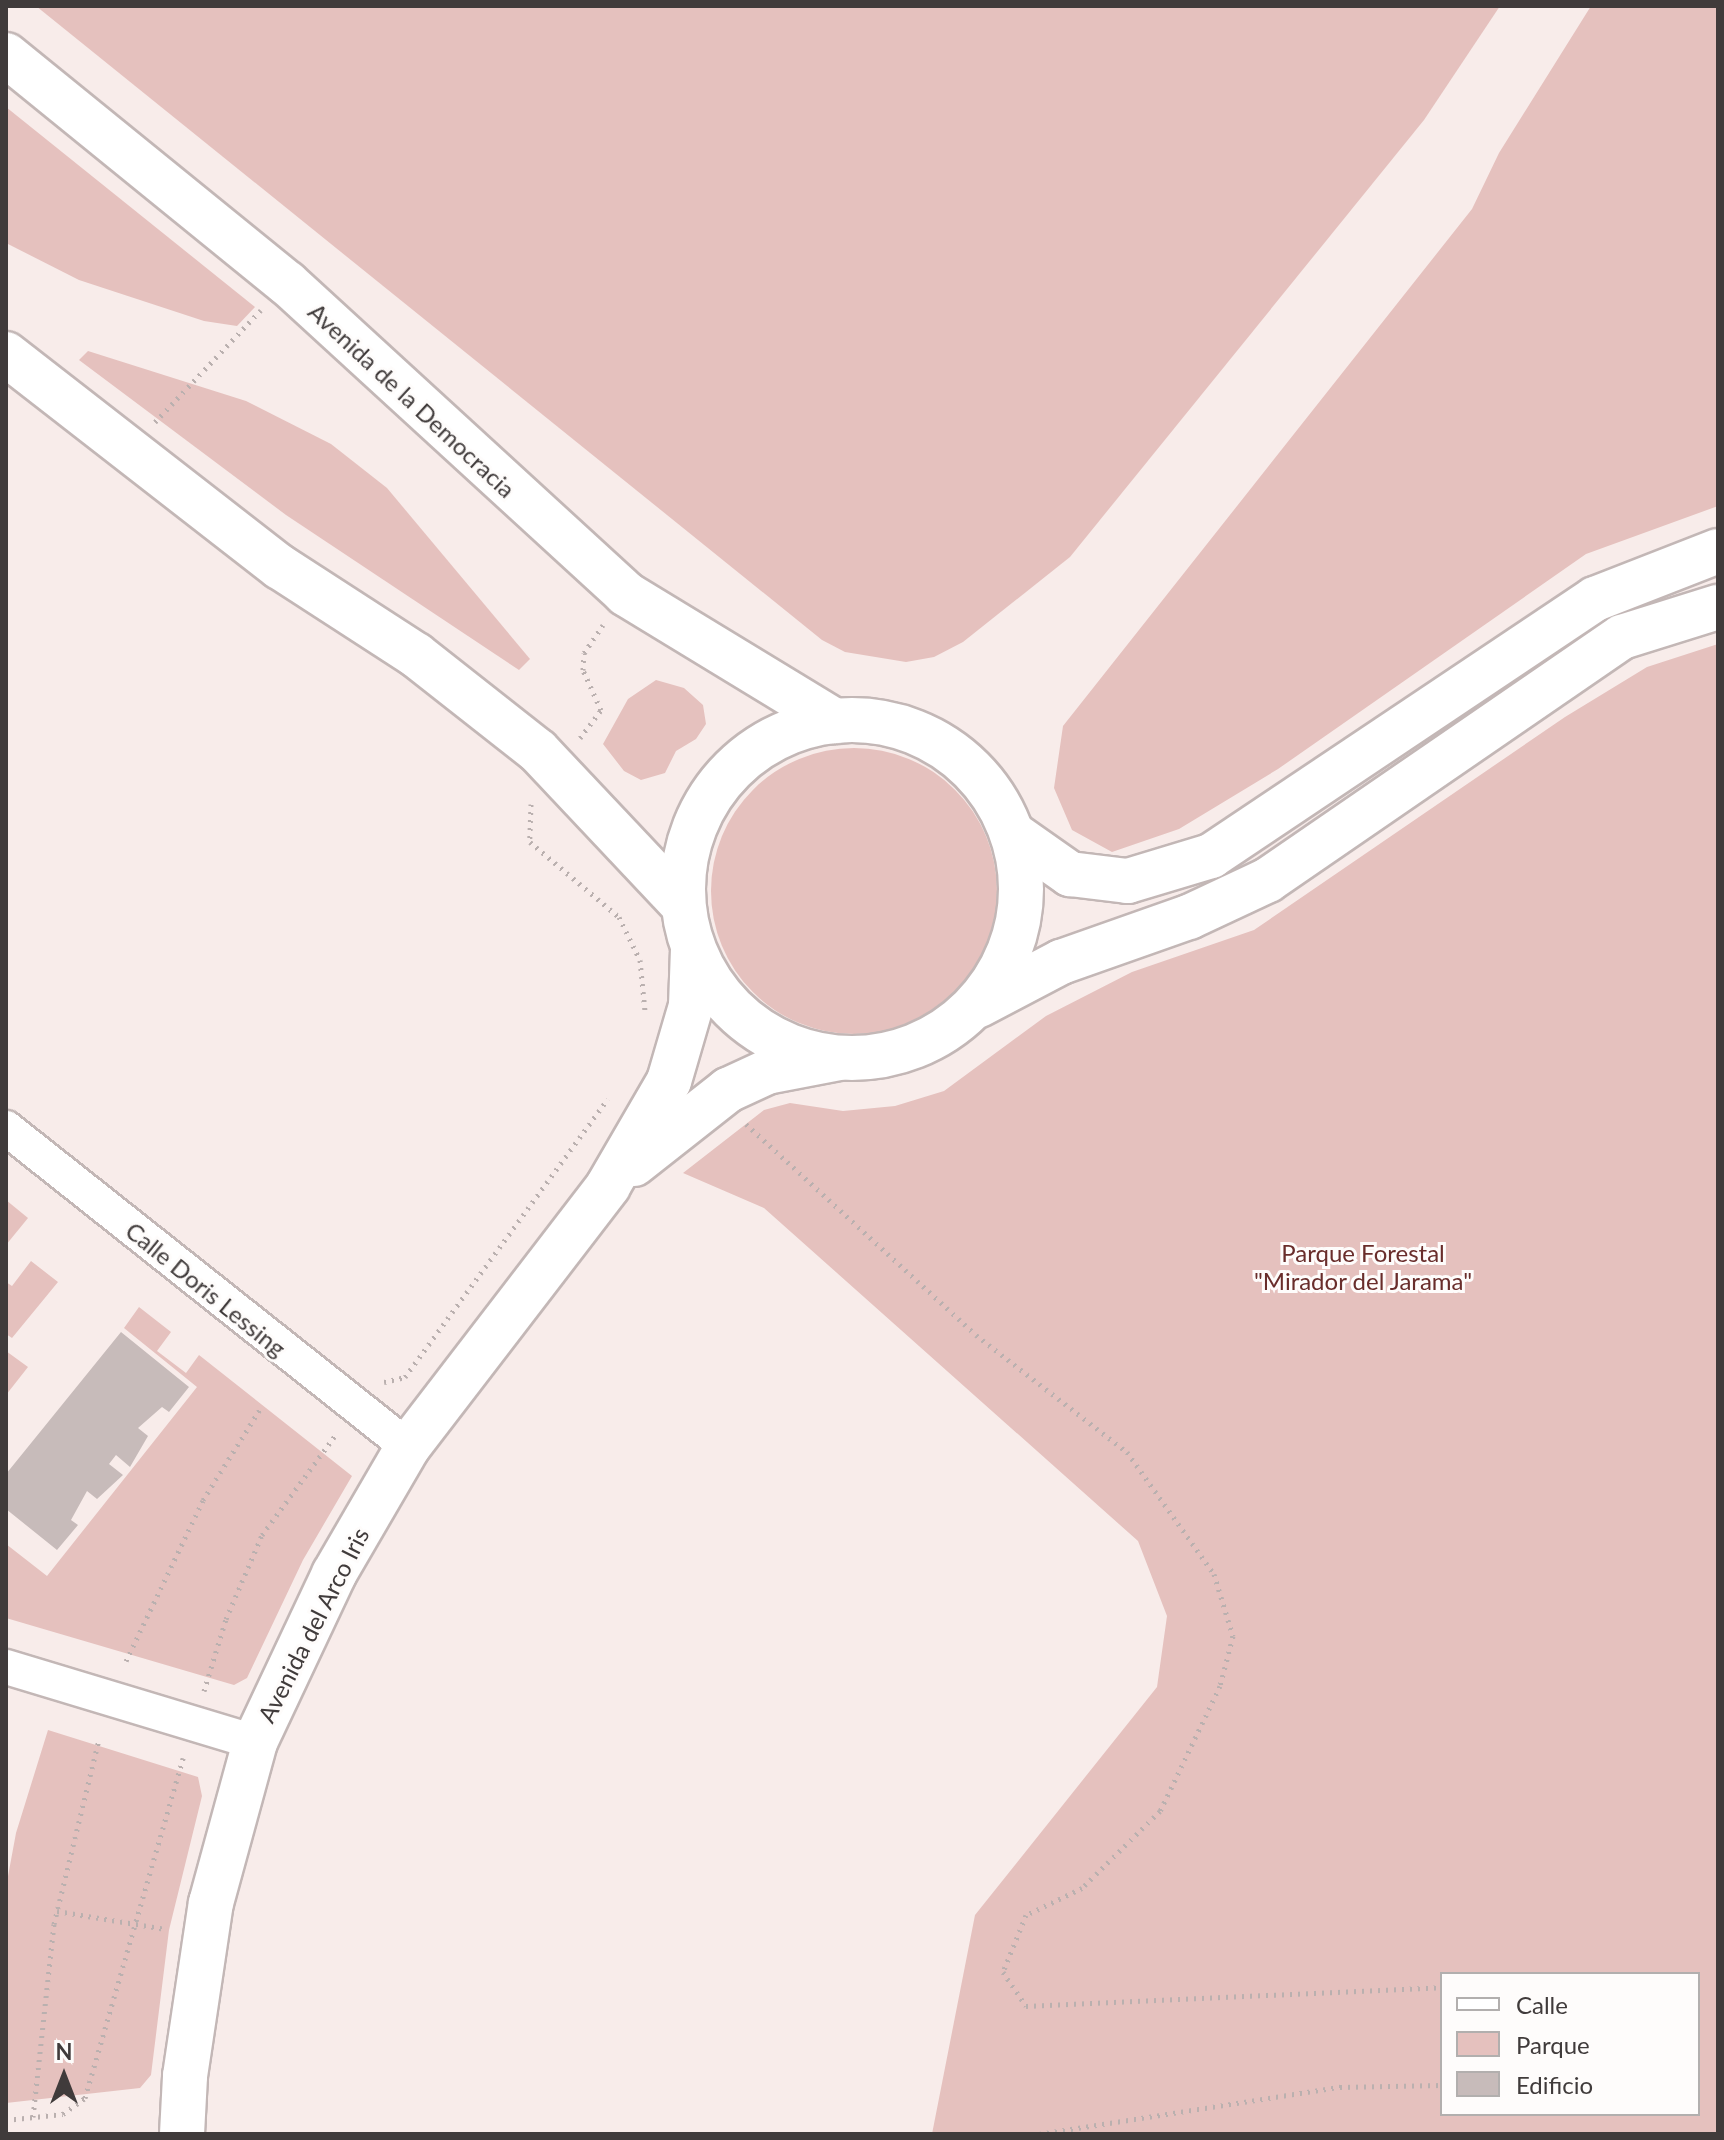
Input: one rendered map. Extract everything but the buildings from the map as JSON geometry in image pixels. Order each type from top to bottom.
[{"type":"street","name":"Avenida de la Democracia","points":[[6,55],[287,283],[626,594],[835,721]]},
{"type":"street","points":[[6,354],[127,452],[280,567],[416,655],[556,769],[682,904]]},
{"type":"street","points":[[1013,834],[1070,874],[1128,881],[1211,856],[1595,599],[1718,551]]},
{"type":"street","points":[[973,1008],[1001,971],[1018,927],[1022,880],[1013,834],[977,774],[937,739],[887,723],[835,721],[783,734],[739,762],[706,803],[686,851],[682,904],[693,949],[715,990],[748,1023],[790,1047],[839,1058],[888,1055],[922,1043],[973,1008],[1061,962],[1189,917],[1268,880],[1622,637],[1718,607]]},
{"type":"street","name":"Avenida del Arco Iris","points":[[182,2134],[191,2030],[211,1903],[255,1742],[334,1574],[408,1447],[608,1186],[669,1081],[691,1006],[693,949]]},
{"type":"street","name":"Avenida del Arco Iris","points":[[608,1186],[728,1090],[767,1072],[839,1058]]},
{"type":"street","name":"Calle Doris Lessing","points":[[6,1128],[408,1447]]},
{"type":"street","points":[[6,1667],[255,1742]]},
{"type":"path","points":[[127,452],[287,283]]},
{"type":"path","points":[[556,769],[601,710],[583,670],[584,653],[626,594]]},
{"type":"path","points":[[743,1121],[976,1335],[1127,1452],[1218,1586],[1233,1636],[1220,1686],[1160,1811],[1082,1888],[1026,1915],[1003,1972],[1026,2006],[1440,1987]]},
{"type":"path","points":[[126,1661],[203,1500],[262,1406]]},
{"type":"path","points":[[33,2117],[57,1911],[99,1740]]},
{"type":"path","points":[[57,1911],[177,1931]]},
{"type":"path","points":[[1039,2134],[1340,2087],[1440,2085]]},
{"type":"path","points":[[6,2120],[77,2108]]},
{"type":"green space","points":[[36,6],[1500,6],[1424,120],[1070,557],[963,642],[934,657],[906,662],[845,652],[822,640]]},
{"type":"green space","points":[[1591,6],[1718,6],[1718,506],[1586,554],[1278,769],[1179,829],[1112,852],[1072,830],[1054,788],[1063,726],[1472,209],[1499,153]]},
{"type":"green space","points":[[6,107],[255,307],[237,326],[204,321],[79,280],[6,243]]},
{"type":"green space","points":[[88,351],[246,401],[331,444],[387,488],[530,659],[519,670],[286,515],[79,360]]},
{"type":"green space","name":"Parque Forestal \"Mirador del Jarama\"","points":[[1718,644],[1718,2134],[932,2134],[975,1915],[1157,1687],[1167,1616],[1138,1541],[764,1208],[683,1173],[764,1110],[790,1103],[843,1111],[895,1106],[944,1091],[1046,1016],[1132,972],[1254,930],[1565,717],[1647,667]]},
{"type":"green space","points":[[656,680],[684,688],[703,705],[706,724],[696,739],[676,751],[665,773],[641,780],[624,771],[603,744],[628,699]]},
{"type":"green space","points":[[854,748],[882,751],[909,759],[945,780],[965,800],[991,849],[997,891],[994,919],[986,946],[965,982],[945,1002],[896,1028],[854,1034],[826,1031],[799,1023],[763,1002],[743,982],[717,933],[711,891],[714,863],[722,836],[743,800],[763,780],[812,754]]},
{"type":"green space","points":[[6,1200],[28,1218],[6,1245]]},
{"type":"green space","points":[[31,1261],[58,1282],[12,1338],[6,1334],[6,1282],[12,1286]]},
{"type":"green space","points":[[139,1307],[171,1332],[157,1351],[186,1373],[199,1355],[352,1476],[303,1560],[247,1678],[234,1685],[6,1618],[6,1544],[47,1576],[197,1387],[124,1328]]},
{"type":"green space","points":[[6,1351],[28,1367],[6,1395]]},
{"type":"green space","points":[[48,1730],[198,1777],[202,1796],[169,1930],[151,2075],[140,2088],[6,2103],[6,1887],[16,1833]]}]
